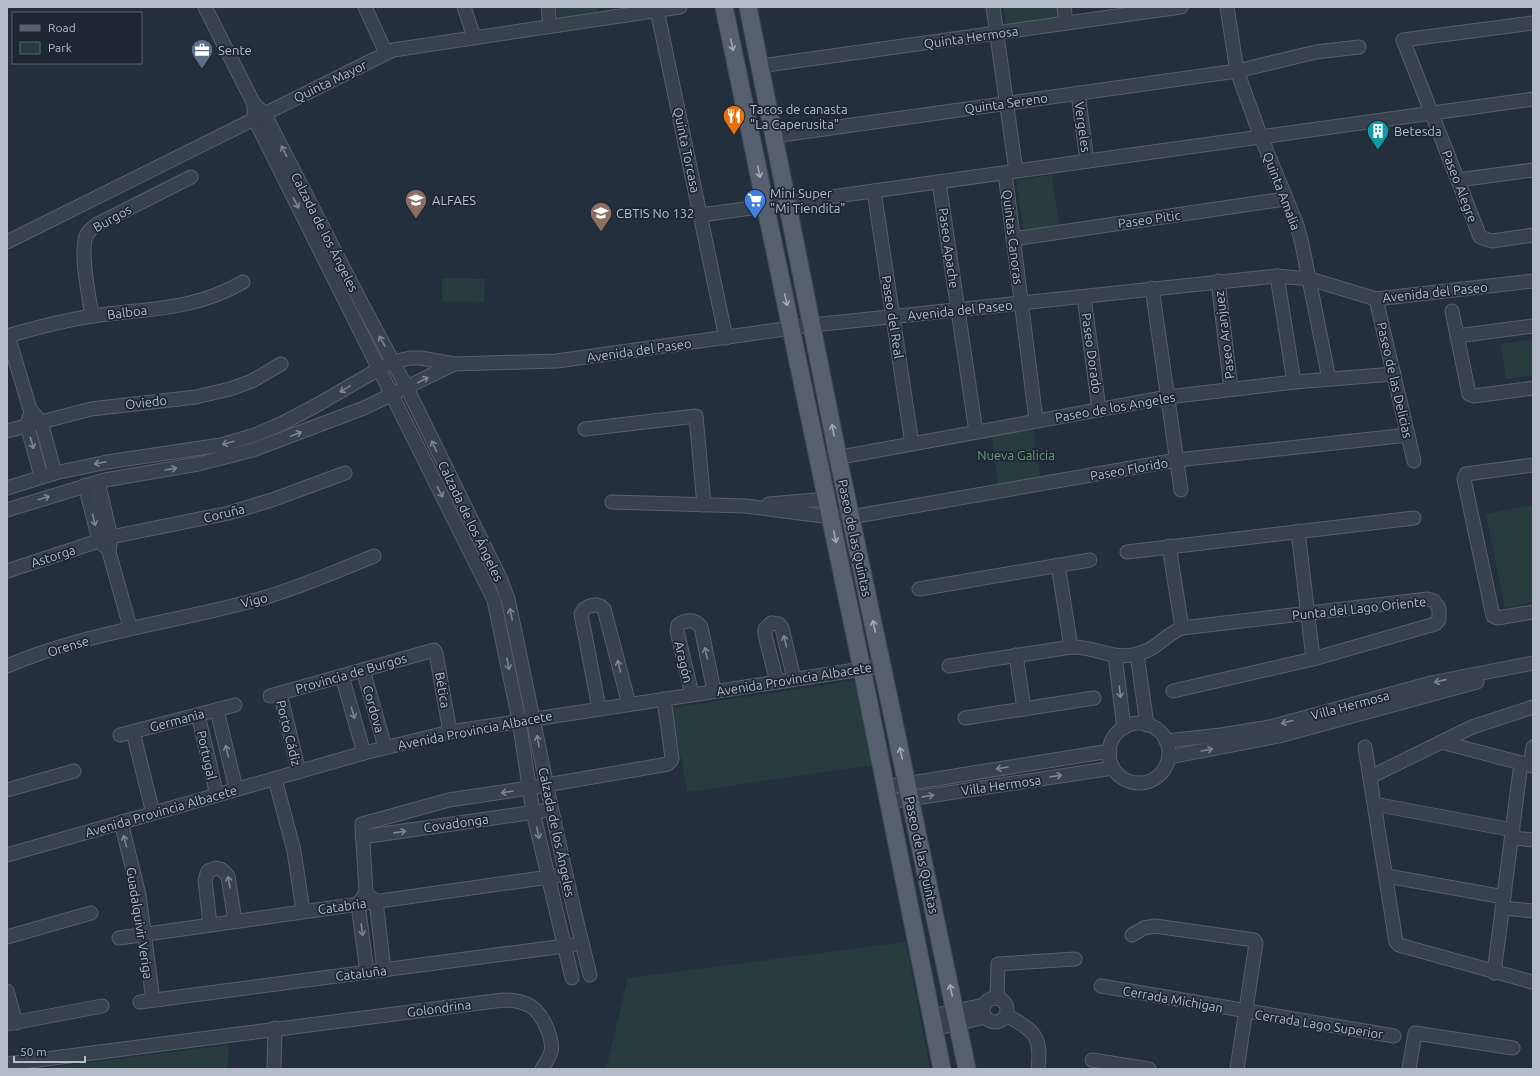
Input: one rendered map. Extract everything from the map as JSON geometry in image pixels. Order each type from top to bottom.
[{"type":"main road","name":"Paseo de las Quintas","points":[[724,7],[888,794],[942,1069]]},
{"type":"main road","name":"Paseo de las Quintas","points":[[748,7],[813,325],[838,457],[967,1069]]},
{"type":"street","name":"Calzada de los Ángeles","points":[[205,7],[254,104],[379,369],[494,600],[519,720],[533,812],[547,877],[572,978]]},
{"type":"street","points":[[365,7],[386,53]]},
{"type":"street","points":[[464,7],[474,37]]},
{"type":"street","points":[[548,7],[550,26]]},
{"type":"street","name":"Quinta Mayor","points":[[7,242],[386,53],[400,48],[550,26],[603,13],[657,10],[680,7]]},
{"type":"street","name":"Quintas Canoras","points":[[993,7],[1007,103],[1013,239],[1036,420]]},
{"type":"street","points":[[1064,7],[1066,23]]},
{"type":"street","name":"Quinta Hermosa","points":[[760,66],[1182,7]]},
{"type":"street","name":"Quinta Amalia","points":[[1227,7],[1237,70],[1261,137],[1285,199],[1297,225],[1310,279],[1329,379]]},
{"type":"street","name":"Quinta Torcasa","points":[[657,10],[726,338]]},
{"type":"street","name":"Paseo Alegre","points":[[1533,23],[1402,40],[1480,237],[1492,241],[1533,235]]},
{"type":"street","name":"Quinta Sereno","points":[[774,136],[1237,70],[1316,52],[1359,47]]},
{"type":"street","name":"Vergeles","points":[[1078,93],[1088,161]]},
{"type":"street","points":[[701,215],[1533,99]]},
{"type":"street","name":"Calzada de los Ángeles","points":[[259,116],[407,388],[506,593],[534,718],[550,809],[590,975]]},
{"type":"street","points":[[1458,180],[1533,170]]},
{"type":"street","name":"Burgos","points":[[92,316],[84,250],[85,239],[88,231],[96,225],[191,178]]},
{"type":"street","name":"Paseo Apache","points":[[939,182],[976,432]]},
{"type":"street","name":"Paseo del Real","points":[[874,191],[912,444]]},
{"type":"street","name":"Paseo Pitic","points":[[1013,239],[1285,199]]},
{"type":"street","points":[[1277,276],[1294,382]]},
{"type":"street","name":"Avenida del Paseo","points":[[7,510],[98,482],[198,464],[253,450],[345,415],[392,395],[454,364],[557,361],[813,325],[1021,304],[1218,281],[1277,276],[1310,279],[1376,299],[1533,281]]},
{"type":"street","name":"Paseo Aranjuez","points":[[1218,281],[1231,389]]},
{"type":"street","name":"Balboa","points":[[7,336],[92,316],[187,305],[224,294],[243,282]]},
{"type":"street","points":[[1152,288],[1181,490]]},
{"type":"street","name":"Paseo Dorado","points":[[1084,297],[1099,409]]},
{"type":"street","name":"Paseo de las Delicias","points":[[1376,299],[1414,461]]},
{"type":"street","points":[[1452,311],[1468,392],[1470,395],[1533,388]]},
{"type":"street","points":[[1457,336],[1533,326]]},
{"type":"street","points":[[7,336],[30,409],[41,422],[55,473]]},
{"type":"street","points":[[7,488],[41,476],[55,473],[128,459],[221,445],[255,435],[317,405],[393,362],[410,358],[421,358],[454,364]]},
{"type":"street","name":"Oviedo","points":[[7,432],[27,425],[91,409],[196,397],[230,389],[252,381],[281,364]]},
{"type":"street","name":"Paseo de los Angeles","points":[[819,461],[1168,397],[1294,382],[1394,374]]},
{"type":"street","points":[[30,409],[27,425],[41,476]]},
{"type":"street","points":[[585,429],[696,416],[704,504]]},
{"type":"street","name":"Paseo Florido","points":[[745,506],[831,517],[851,517],[1177,460],[1408,435]]},
{"type":"street","points":[[128,459],[130,476]]},
{"type":"street","points":[[1533,465],[1466,474],[1464,478],[1494,616],[1498,618],[1533,612]]},
{"type":"street","name":"Coruña","points":[[105,538],[229,513],[272,500],[345,473]]},
{"type":"street","points":[[98,482],[105,538]]},
{"type":"street","points":[[85,486],[105,538],[130,627]]},
{"type":"street","points":[[612,502],[745,506],[827,499]]},
{"type":"street","points":[[1127,552],[1414,518]]},
{"type":"street","points":[[1298,531],[1313,659]]},
{"type":"street","name":"Astorga","points":[[7,571],[105,538]]},
{"type":"street","points":[[1169,546],[1182,628]]},
{"type":"street","name":"Vigo","points":[[130,627],[262,598],[328,575],[374,556]]},
{"type":"street","points":[[919,589],[1090,560]]},
{"type":"street","points":[[1058,565],[1071,647]]},
{"type":"street","name":"Punta del Lago Oriente","points":[[1137,654],[1146,651],[1169,634],[1182,628],[1428,599],[1434,601],[1440,615],[1439,620],[1435,624],[1313,659],[1173,691]]},
{"type":"street","points":[[599,708],[581,614],[584,608],[594,604],[600,605],[604,609],[628,704]]},
{"type":"street","name":"Aragón","points":[[692,694],[677,631],[678,625],[688,621],[694,621],[701,627],[714,691]]},
{"type":"street","points":[[777,682],[765,635],[765,629],[771,623],[779,624],[782,628],[794,679]]},
{"type":"street","name":"Orense","points":[[7,666],[31,657],[130,627]]},
{"type":"street","points":[[949,666],[1071,647],[1087,648],[1115,656],[1137,654],[1147,725]]},
{"type":"street","name":"Provincia de Burgos","points":[[275,695],[432,650]]},
{"type":"street","name":"Bética","points":[[432,650],[436,653],[450,732]]},
{"type":"street","points":[[1016,655],[1024,709]]},
{"type":"street","points":[[1115,656],[1124,728]]},
{"type":"street","name":"Villa Hermosa","points":[[1166,740],[1221,735],[1270,727],[1411,688],[1533,663]]},
{"type":"street","name":"Avenida Provincia Albacete","points":[[7,855],[385,747],[450,732],[519,720],[882,666]]},
{"type":"street","name":"Cordova","points":[[363,670],[385,747]]},
{"type":"street","name":"Villa Hermosa","points":[[1169,757],[1280,736],[1474,682],[1533,671]]},
{"type":"street","name":"Cordova","points":[[342,676],[364,753]]},
{"type":"street","name":"Porto Cádiz","points":[[275,695],[299,772]]},
{"type":"street","points":[[965,718],[1094,698]]},
{"type":"street","points":[[367,972],[366,899],[361,832],[362,824],[435,803],[670,763],[672,758],[664,699]]},
{"type":"street","name":"Germania","points":[[153,813],[126,734],[235,705]]},
{"type":"street","name":"Portugal","points":[[217,710],[236,789]]},
{"type":"street","points":[[1370,777],[1472,727],[1531,710]]},
{"type":"street","name":"Portugal","points":[[198,715],[217,795]]},
{"type":"street","points":[[1135,724],[1147,725],[1158,731],[1166,740],[1169,757],[1167,763],[1160,775],[1154,779],[1142,783],[1128,781],[1113,768],[1110,750],[1114,737],[1124,728],[1135,724]]},
{"type":"street","points":[[1441,742],[1528,764]]},
{"type":"street","points":[[1365,746],[1387,876],[1395,938],[1399,945],[1494,973],[1532,982]]},
{"type":"street","points":[[1494,973],[1512,834],[1533,747]]},
{"type":"street","name":"Villa Hermosa","points":[[909,791],[1110,750]]},
{"type":"street","name":"Villa Hermosa","points":[[888,794],[1113,768]]},
{"type":"street","points":[[7,790],[74,771]]},
{"type":"street","points":[[275,779],[294,851],[302,912]]},
{"type":"street","points":[[1374,804],[1512,834],[1533,840]]},
{"type":"street","name":"Covadonga","points":[[361,832],[550,809]]},
{"type":"street","name":"Guadalquivir Veriga","points":[[121,822],[138,895],[153,1000]]},
{"type":"street","points":[[210,924],[204,880],[208,871],[216,868],[221,869],[228,876],[235,921]]},
{"type":"street","name":"Catabria","points":[[119,938],[302,912],[366,899],[566,875]]},
{"type":"street","points":[[1387,876],[1503,902],[1533,911]]},
{"type":"street","points":[[366,899],[384,970]]},
{"type":"street","points":[[7,937],[91,913]]},
{"type":"street","points":[[1132,935],[1144,928],[1155,926],[1254,940],[1256,943],[1244,1011],[1237,1069]]},
{"type":"street","name":"Cataluña","points":[[140,1002],[582,944]]},
{"type":"street","points":[[997,998],[998,964],[1075,959]]},
{"type":"street","name":"Cerrada Michigan","points":[[1101,986],[1244,1011]]},
{"type":"street","points":[[7,991],[12,1024],[102,1006]]},
{"type":"street","points":[[997,998],[1006,1004],[1006,1015],[999,1021],[994,1022],[984,1011],[989,999],[997,998]]},
{"type":"street","name":"Golondrina","points":[[7,1064],[275,1028],[503,1000],[518,1000],[532,1006],[536,1010],[543,1018],[548,1032],[551,1052],[542,1069]]},
{"type":"street","points":[[932,1022],[984,1011]]},
{"type":"street","name":"Cerrada Lago Superior","points":[[1244,1011],[1394,1036]]},
{"type":"street","points":[[1006,1015],[1034,1034],[1039,1043],[1040,1051],[1038,1069]]},
{"type":"street","points":[[274,1069],[275,1028]]},
{"type":"street","points":[[1408,1069],[1413,1036],[1416,1033],[1513,1048]]},
{"type":"street","points":[[1092,1060],[1149,1069]]},
{"type":"green space","points":[[556,7],[597,7],[597,12],[558,18]]},
{"type":"green space","points":[[1003,7],[1059,7],[1061,21],[1006,28]]},
{"type":"green space","points":[[1052,175],[1059,225],[1023,230],[1016,180]]},
{"type":"green space","points":[[442,278],[485,279],[484,302],[442,301]]},
{"type":"green space","points":[[1533,339],[1533,376],[1506,379],[1501,344]]},
{"type":"green space","name":"Nueva Galicia","points":[[1033,428],[1040,476],[998,485],[992,435]]},
{"type":"green space","points":[[1533,505],[1533,602],[1505,608],[1486,514]]},
{"type":"green space","points":[[857,680],[873,765],[687,792],[672,708]]},
{"type":"green space","points":[[906,942],[930,1069],[606,1069],[628,978]]},
{"type":"green space","points":[[229,1045],[227,1069],[37,1069]]},
{"type":"place","name":"Sente","points":[[202,70]]},
{"type":"place","name":"Tacos de canasta \"La Caperusita\"","points":[[734,136]]},
{"type":"place","name":"Betesda","points":[[1378,150]]},
{"type":"place","name":"ALFAES","points":[[416,220]]},
{"type":"place","name":"Mini Super \"Mi Tiendita\"","points":[[755,220]]},
{"type":"place","name":"CBTIS No 132","points":[[601,232]]}]
